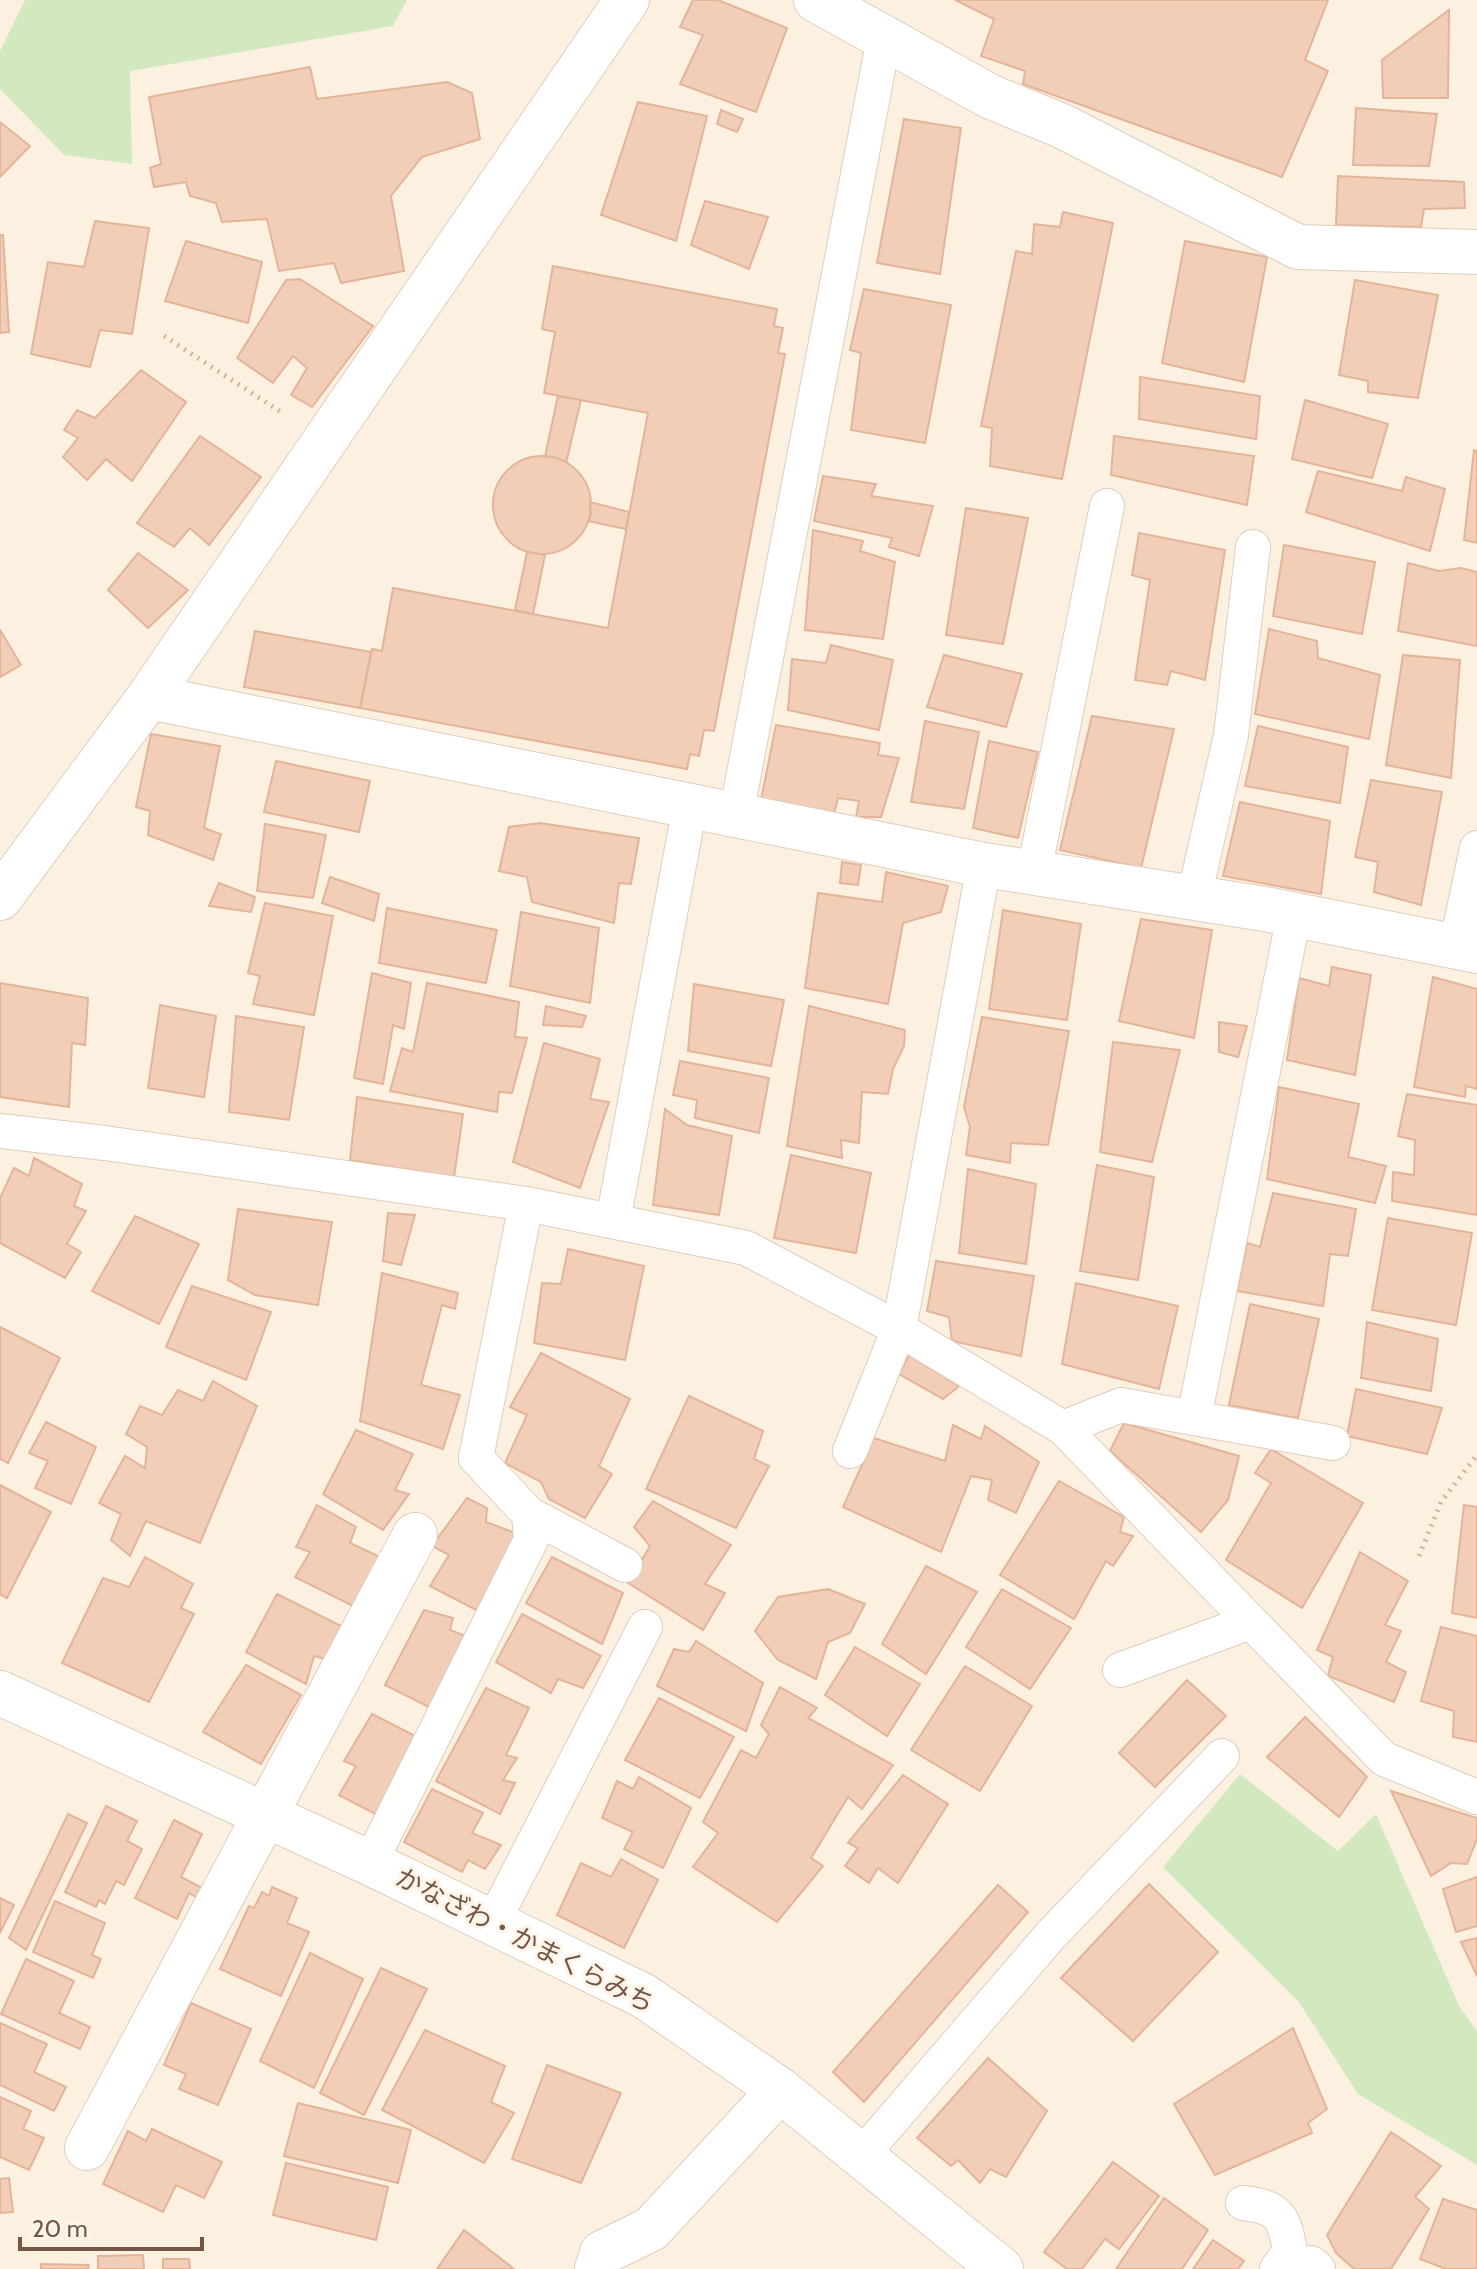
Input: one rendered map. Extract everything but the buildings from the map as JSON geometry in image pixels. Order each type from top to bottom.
[{"type":"street","points":[[0,898],[149,697],[627,0]]},
{"type":"street","points":[[816,0],[991,97],[1062,126],[1298,247],[1477,252]]},
{"type":"street","points":[[149,697],[984,865],[1194,897],[1467,949]]},
{"type":"street","points":[[87,2148],[415,1535]]},
{"type":"street","name":"かなざわ・かまくらみち","points":[[0,1693],[370,1863],[644,1996],[780,2090],[1001,2269]]},
{"type":"street","points":[[597,2269],[602,2253],[651,2229],[780,2090]]},
{"type":"lane","points":[[736,815],[884,38]]},
{"type":"lane","points":[[1034,872],[1107,506]]},
{"type":"lane","points":[[1194,897],[1231,735],[1253,547]]},
{"type":"lane","points":[[613,1221],[690,806]]},
{"type":"lane","points":[[1467,949],[1477,848]]},
{"type":"lane","points":[[850,1451],[899,1329],[984,865]]},
{"type":"lane","points":[[1194,1418],[1294,915]]},
{"type":"lane","points":[[0,1131],[105,1143],[526,1204],[746,1248],[899,1329],[1063,1428],[1384,1759],[1477,1797]]},
{"type":"lane","points":[[526,1204],[476,1458],[529,1514],[625,1565]]},
{"type":"lane","points":[[1063,1428],[1121,1405],[1333,1443]]},
{"type":"lane","points":[[370,1863],[531,1540],[529,1514]]},
{"type":"lane","points":[[1120,1670],[1250,1622]]},
{"type":"lane","points":[[493,1922],[645,1627]]},
{"type":"lane","points":[[861,2156],[1050,1936],[1222,1756]]},
{"type":"lane","points":[[1243,2203],[1267,2206],[1285,2223],[1290,2251],[1277,2269]]},
{"type":"lane","points":[[1307,2269],[1311,2263],[1318,2269]]},
{"type":"path","points":[[164,336],[326,440]]},
{"type":"path","points":[[1419,1556],[1441,1502],[1477,1455]]},
{"type":"green space","points":[[25,0],[407,0],[393,26],[130,71],[132,164],[64,155],[0,89],[0,51]]},
{"type":"green space","points":[[1240,1774],[1338,1851],[1376,1814],[1459,2006],[1477,2031],[1477,2165],[1358,2094],[1298,2001],[1163,1867]]}]
